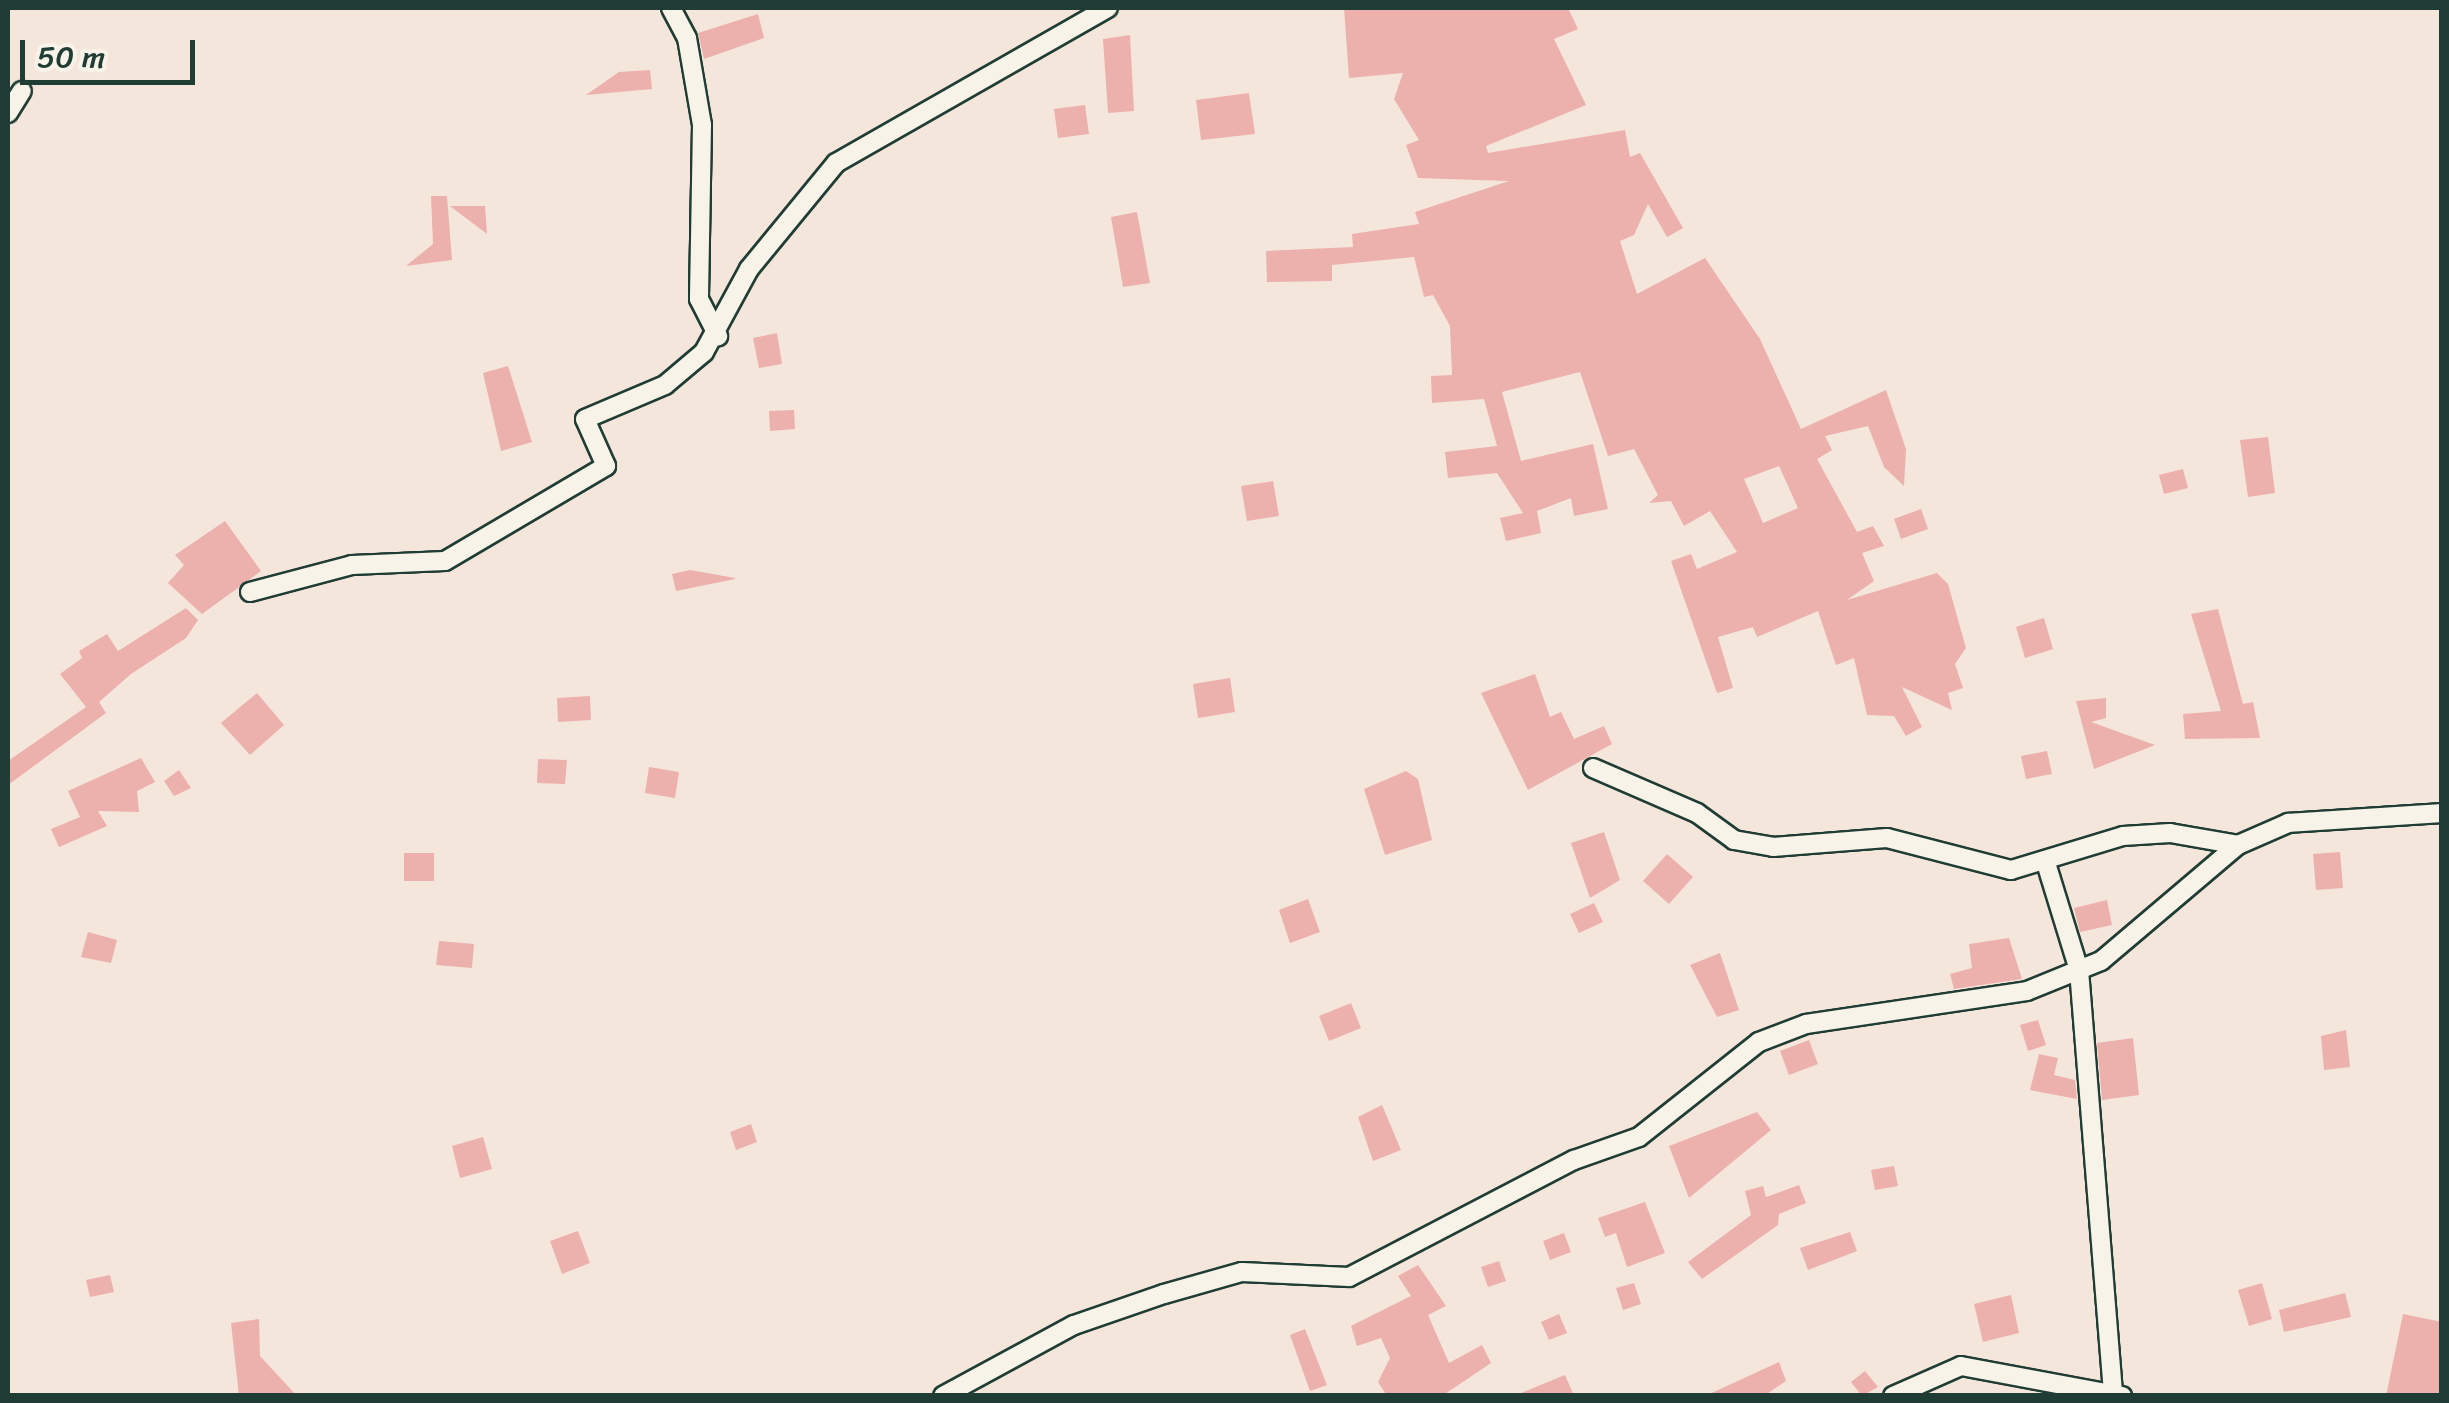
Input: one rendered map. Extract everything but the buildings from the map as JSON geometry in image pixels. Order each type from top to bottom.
[{"type":"street","points":[[671,8],[688,38],[702,125],[699,299],[718,336]]},
{"type":"street","points":[[250,592],[352,566],[446,561],[606,466],[586,419],[664,385],[718,336],[749,269],[836,163],[1108,8]]},
{"type":"street","points":[[8,114],[22,90]]},
{"type":"street","points":[[1593,768],[1696,813],[1734,840],[1773,847],[1856,836],[2010,870],[2124,836],[2170,833],[2238,846]]},
{"type":"street","points":[[943,1396],[1074,1325],[1164,1294],[1242,1272],[1349,1277],[1574,1160],[1639,1137],[1759,1042],[1806,1024],[2027,991],[2079,970],[2238,846],[2288,823],[2442,813]]},
{"type":"street","points":[[1892,1396],[1961,1366],[2118,1395],[2079,970],[2046,862]]}]
